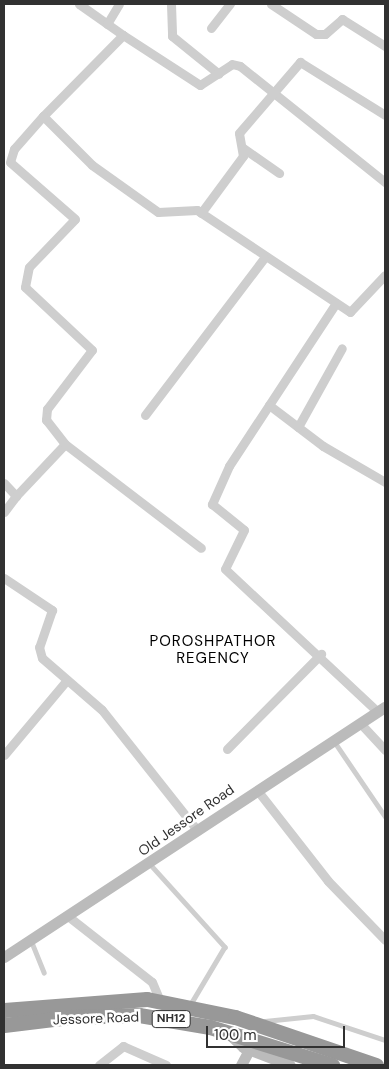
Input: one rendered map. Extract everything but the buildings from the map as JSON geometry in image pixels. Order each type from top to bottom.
[{"type":"highway","name":"NH12","points":[[4,1010],[115,999],[161,1002],[251,1022],[376,1065]]},
{"type":"highway","name":"Jessore Road","points":[[4,1025],[70,1017],[139,1015],[225,1030],[332,1065]]},
{"type":"street","points":[[79,4],[200,85],[235,64],[385,182]]},
{"type":"street","points":[[107,24],[119,4]]},
{"type":"street","points":[[171,4],[172,36],[219,74]]},
{"type":"street","points":[[211,28],[230,4]]},
{"type":"street","points":[[271,4],[316,34],[325,34],[342,19],[385,46]]},
{"type":"street","points":[[123,35],[6,155],[16,170],[75,217],[29,267],[24,281],[27,291],[91,347],[88,360],[47,409],[46,420],[65,444],[201,548]]},
{"type":"street","points":[[201,213],[243,156],[239,133],[304,62],[385,115]]},
{"type":"street","points":[[43,116],[92,165],[158,212],[175,215],[192,208],[264,258],[350,312],[385,274]]},
{"type":"street","points":[[243,148],[279,174]]},
{"type":"street","points":[[145,415],[264,258]]},
{"type":"street","points":[[336,303],[270,405],[212,504],[244,530],[225,569],[382,709]]},
{"type":"street","points":[[298,428],[342,348]]},
{"type":"street","points":[[270,405],[298,428],[385,482]]},
{"type":"street","points":[[4,512],[16,496],[65,444]]},
{"type":"street","points":[[4,482],[16,496]]},
{"type":"street","points":[[4,578],[52,610],[40,653],[67,680],[102,710],[198,831]]},
{"type":"street","points":[[226,749],[321,654]]},
{"type":"street","points":[[4,755],[67,680]]},
{"type":"street","name":"Old Jessore Road","points":[[4,957],[150,864],[257,790],[382,709]]},
{"type":"street","points":[[360,723],[385,750]]},
{"type":"street","points":[[257,790],[328,881],[385,940]]},
{"type":"street","points":[[69,917],[152,982],[161,1002]]},
{"type":"street","points":[[225,1030],[249,1050],[290,1065]]},
{"type":"street","points":[[99,1065],[123,1046],[166,1065]]},
{"type":"street","points":[[241,1065],[249,1050]]},
{"type":"lane","points":[[333,740],[385,816]]},
{"type":"lane","points":[[150,864],[225,946],[189,1008]]},
{"type":"lane","points":[[31,940],[44,973]]},
{"type":"lane","points":[[251,1022],[313,1016],[385,1040]]},
{"type":"district","name":"POROSHPATHOR REGENCY","points":[[213,650]]}]
